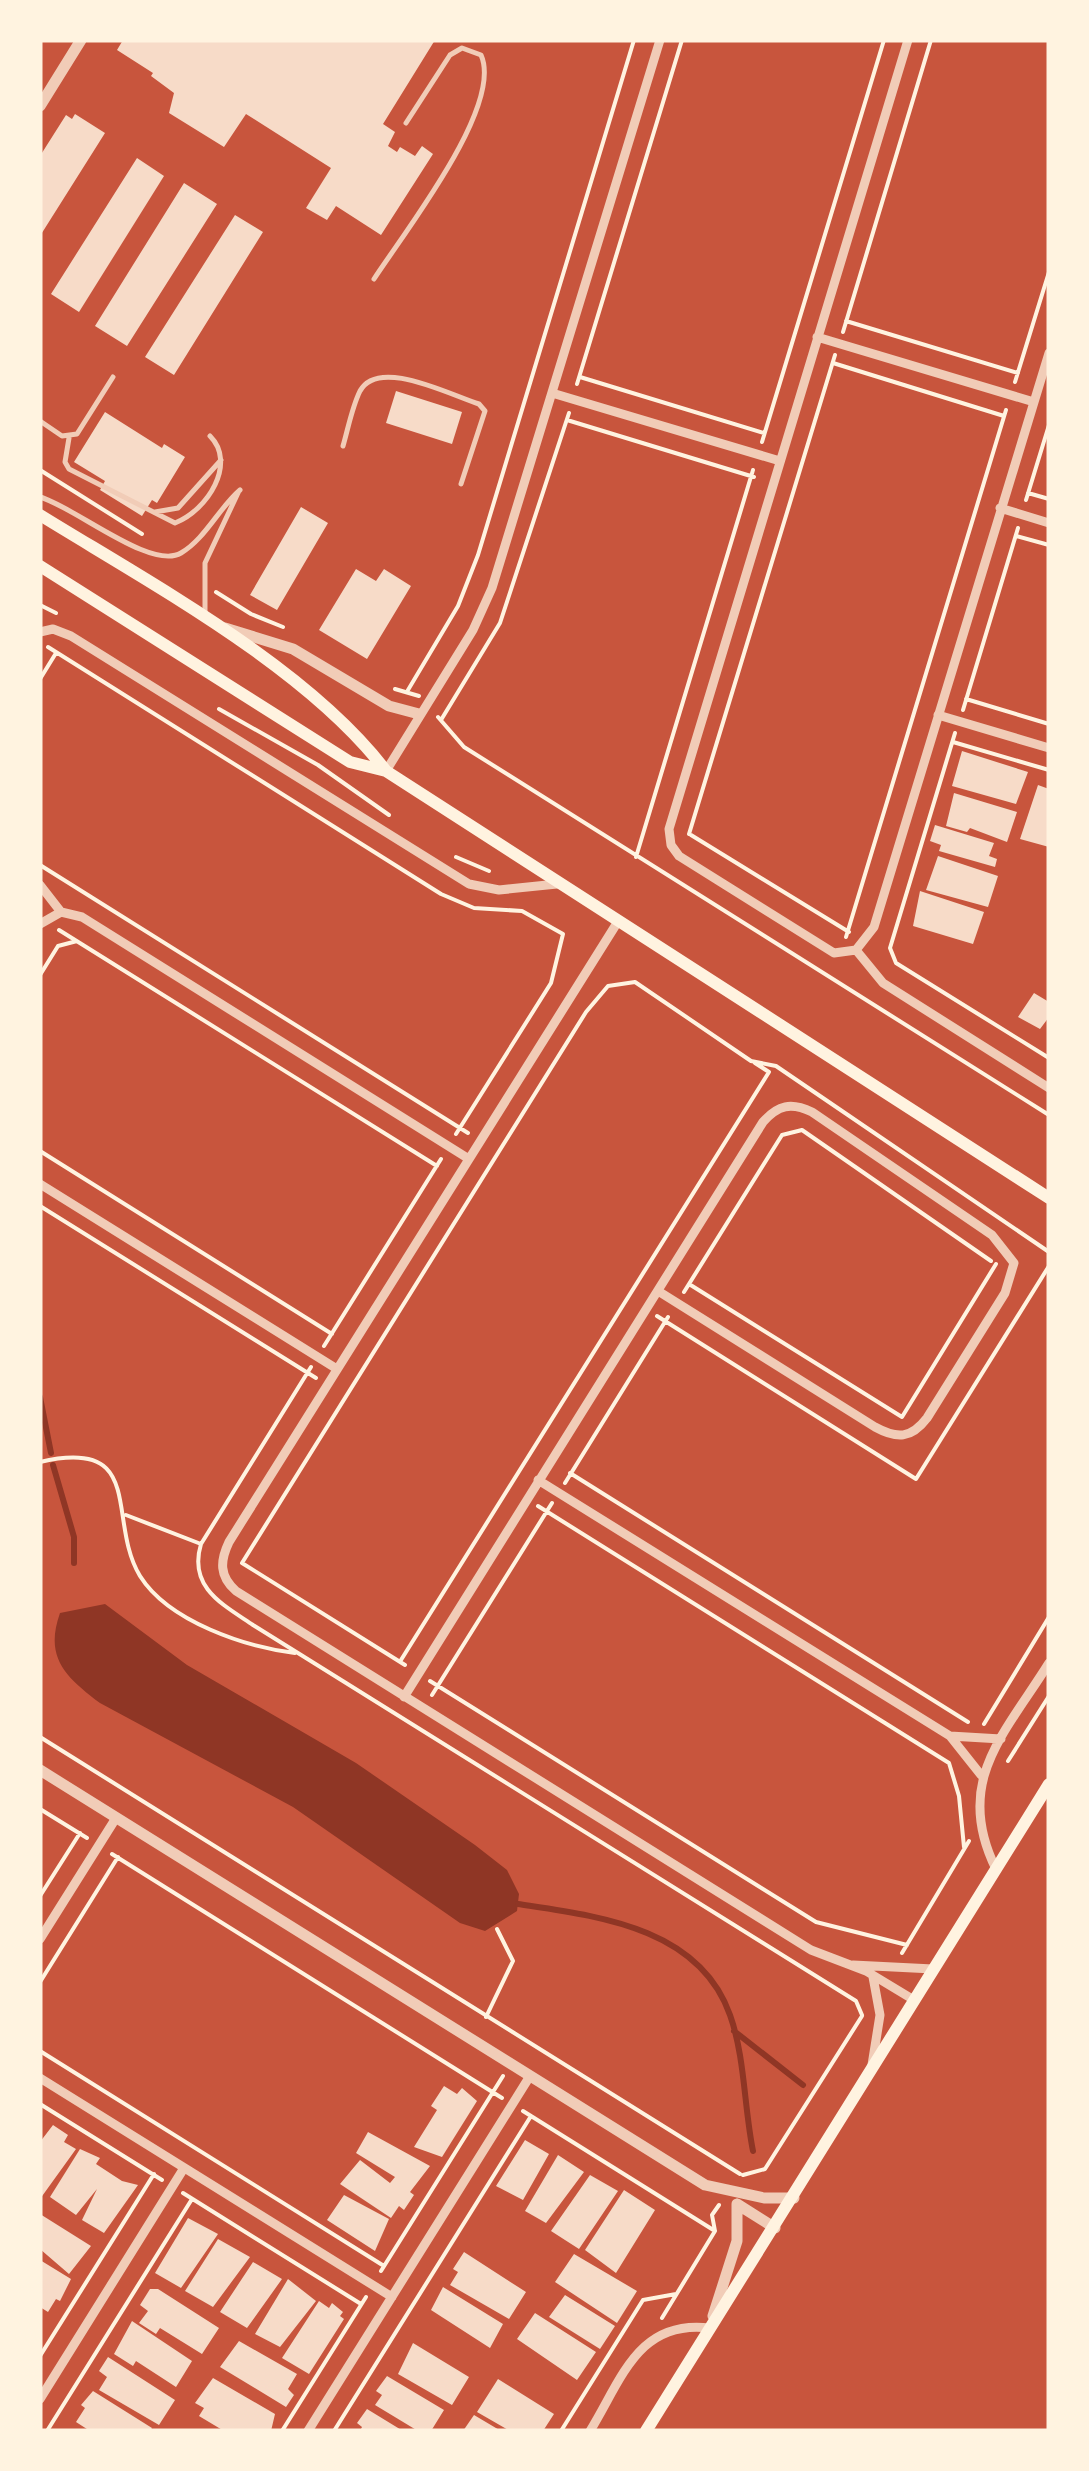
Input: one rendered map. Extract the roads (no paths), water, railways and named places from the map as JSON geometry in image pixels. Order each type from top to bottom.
[{"type":"main road","points":[[40,515],[221,627],[370,749],[386,770],[617,923],[1049,1198]]},
{"type":"main road","points":[[40,566],[350,762],[386,770]]},
{"type":"main road","points":[[646,2431],[776,2228],[1049,1784]]},
{"type":"street","points":[[40,106],[81,40]]},
{"type":"street","points":[[386,770],[482,612],[660,40]]},
{"type":"street","points":[[908,40],[670,821],[671,845],[679,856],[840,954],[856,950],[868,940],[1049,353]]},
{"type":"street","points":[[817,337],[1034,402]]},
{"type":"street","points":[[552,393],[780,461]]},
{"type":"street","points":[[1000,508],[1049,523]]},
{"type":"street","points":[[221,627],[294,649],[389,706],[419,714]]},
{"type":"street","points":[[41,631],[72,636],[451,875],[498,890],[557,884]]},
{"type":"street","points":[[938,715],[1049,748]]},
{"type":"street","points":[[40,885],[61,912],[82,917],[469,1159]]},
{"type":"street","points":[[41,922],[61,912]]},
{"type":"street","points":[[617,923],[228,1542],[222,1571],[236,1591],[811,1950],[872,1974],[914,2000]]},
{"type":"street","points":[[856,950],[883,983],[1049,1088]]},
{"type":"street","points":[[404,1697],[763,1122],[786,1106],[812,1112],[992,1234],[1014,1263],[1005,1292],[927,1418],[914,1433],[900,1436],[876,1426],[658,1291]]},
{"type":"street","points":[[40,1184],[337,1369]]},
{"type":"street","points":[[538,1480],[950,1736],[981,1776]]},
{"type":"street","points":[[996,1868],[979,1824],[981,1776],[1049,1663]]},
{"type":"street","points":[[950,1736],[1001,1739]]},
{"type":"street","points":[[40,1770],[776,2228]]},
{"type":"street","points":[[40,1940],[116,1818]]},
{"type":"street","points":[[850,1965],[934,1969]]},
{"type":"street","points":[[871,2069],[880,2015],[872,1974]]},
{"type":"street","points":[[308,2431],[530,2076]]},
{"type":"street","points":[[40,2078],[392,2297]]},
{"type":"street","points":[[40,2399],[184,2168]]},
{"type":"street","points":[[706,2185],[764,2198],[794,2198]]},
{"type":"street","points":[[590,2431],[653,2336],[676,2326],[710,2328],[737,2242],[737,2204]]},
{"type":"lane","points":[[374,278],[452,159],[472,120],[484,89],[486,68],[481,56],[462,48],[450,55],[406,123]]},
{"type":"lane","points":[[343,446],[361,389],[375,376],[391,375],[479,404],[485,411],[461,484]]},
{"type":"lane","points":[[69,438],[76,434],[113,377]]},
{"type":"lane","points":[[40,422],[69,438]]},
{"type":"lane","points":[[69,438],[65,462],[68,470],[175,523],[207,497],[223,458],[222,448],[210,436]]},
{"type":"lane","points":[[150,511],[178,508],[223,458]]},
{"type":"lane","points":[[40,497],[64,504],[137,549],[172,556],[195,542],[220,507],[240,490],[211,546],[202,581],[206,618]]},
{"type":"waterway","points":[[40,1397],[51,1453]]},
{"type":"waterway","points":[[53,1465],[74,1537],[74,1563]]},
{"type":"waterway","points":[[518,1904],[612,1921],[670,1944],[695,1962],[715,1985],[730,2015],[739,2048],[753,2151]]},
{"type":"waterway","points":[[734,2031],[803,2085]]}]
